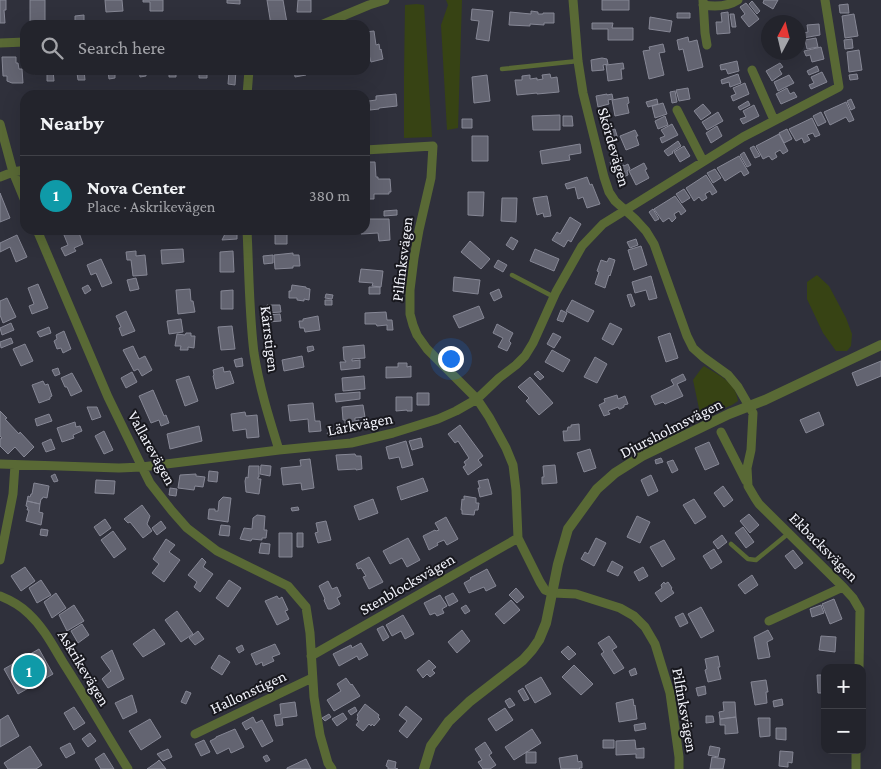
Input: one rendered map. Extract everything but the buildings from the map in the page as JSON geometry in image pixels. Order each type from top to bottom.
[{"type":"street","points":[[333,20],[386,0]]},
{"type":"street","name":"Skördevägen","points":[[574,0],[578,61],[583,93],[599,161],[609,192],[615,201],[646,231],[654,244],[693,348],[728,375],[750,406]]},
{"type":"street","points":[[703,2],[713,7],[726,6],[738,0]]},
{"type":"street","name":"Lärkvägen","points":[[0,464],[142,467],[279,450],[338,445],[393,434],[456,411],[477,398],[524,356],[582,246],[603,224],[703,160],[774,120],[839,87],[825,0]]},
{"type":"street","points":[[703,2],[707,44]]},
{"type":"street","points":[[0,44],[20,42]]},
{"type":"street","points":[[752,70],[774,120]]},
{"type":"street","points":[[248,90],[249,75]]},
{"type":"street","points":[[677,110],[703,160]]},
{"type":"street","points":[[0,124],[12,172],[20,190]]},
{"type":"street","name":"Pilfinksvägen","points":[[370,150],[434,146],[431,178],[418,230],[410,290],[410,314],[413,325],[417,335],[427,349],[477,398],[499,433],[512,465],[516,490],[518,538],[545,590],[553,593],[576,594],[620,608],[634,616],[646,627],[655,644],[670,693],[679,769]]},
{"type":"street","points":[[0,177],[20,171]]},
{"type":"street","name":"Vallarevägen","points":[[39,235],[106,393],[150,483],[187,528],[217,551],[288,586],[306,607],[312,678],[320,735],[328,763],[332,769]]},
{"type":"street","name":"Kärrstigen","points":[[247,235],[250,313],[254,355],[262,392],[279,450]]},
{"type":"street","name":"Djursholmsvägen","points":[[424,769],[431,746],[448,721],[523,660],[539,640],[546,623],[558,564],[568,529],[597,489],[615,473],[642,456],[881,345]]},
{"type":"street","points":[[748,486],[747,468],[751,450],[753,413],[750,406]]},
{"type":"street","name":"Ekbacksvägen","points":[[721,432],[759,504],[853,598],[860,610],[859,664]]},
{"type":"street","points":[[0,560],[13,494],[15,465]]},
{"type":"street","name":"Stenblocksvägen","points":[[311,656],[518,538]]},
{"type":"street","points":[[769,621],[843,587]]},
{"type":"street","name":"Askrikevägen","points":[[0,596],[12,601],[28,612],[41,626],[128,769]]},
{"type":"street","name":"Hallonstigen","points":[[195,734],[312,678]]},
{"type":"street","points":[[856,754],[856,769]]},
{"type":"lane","points":[[502,69],[578,61]]},
{"type":"lane","points":[[512,274],[554,297]]},
{"type":"lane","points":[[731,544],[748,559],[756,560],[789,533]]},
{"type":"green space","points":[[446,0],[462,0],[458,128],[447,130],[441,25],[448,5]]},
{"type":"green space","points":[[405,5],[424,5],[432,137],[404,138]]},
{"type":"green space","points":[[817,275],[829,286],[846,318],[852,334],[851,346],[847,351],[836,351],[823,333],[807,299],[807,282]]},
{"type":"green space","points":[[704,366],[730,384],[737,394],[738,401],[701,418],[693,380]]},
{"type":"place","name":"Nova Center","points":[[29,671]]}]
